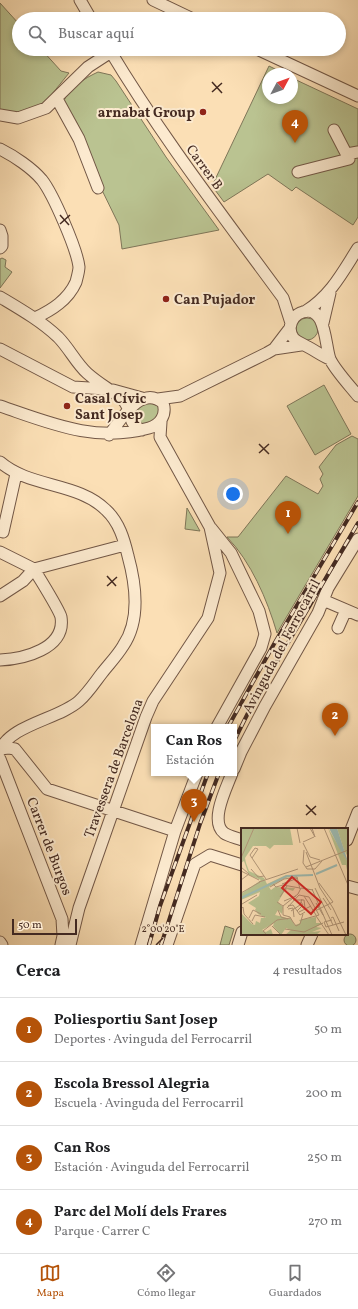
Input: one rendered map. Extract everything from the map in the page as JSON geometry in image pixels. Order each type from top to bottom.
[{"type":"street","points":[[80,0],[87,12]]},
{"type":"street","points":[[153,0],[179,12]]},
{"type":"street","points":[[0,115],[18,118],[46,108],[57,99],[88,67],[102,56]]},
{"type":"street","name":"Carrer B","points":[[114,56],[134,90],[186,167],[283,298],[290,325]]},
{"type":"street","points":[[272,56],[358,96]]},
{"type":"street","points":[[57,99],[80,139],[98,188]]},
{"type":"street","points":[[298,172],[349,159],[334,130]]},
{"type":"street","points":[[0,149],[34,173],[48,188],[73,248],[79,268],[76,282],[66,297],[57,306],[35,318]]},
{"type":"street","points":[[347,154],[358,152]]},
{"type":"street","points":[[0,230],[2,236],[2,246],[0,248]]},
{"type":"street","points":[[274,349],[297,314],[306,311],[318,303],[330,292],[358,248]]},
{"type":"street","points":[[0,297],[35,318],[59,338],[86,372],[89,380],[94,384],[106,389],[142,398],[158,398],[180,396],[274,349],[316,342],[323,328],[330,292]]},
{"type":"street","name":"Carrer B","points":[[283,298],[306,311]]},
{"type":"street","points":[[306,311],[316,315],[323,328],[330,359],[358,396]]},
{"type":"street","points":[[290,325],[292,337],[330,359]]},
{"type":"street","points":[[0,349],[73,387],[106,389],[122,400],[129,410],[129,419],[136,427],[160,437]]},
{"type":"street","points":[[73,387],[81,383],[86,372]]},
{"type":"street","points":[[0,406],[77,431],[109,435],[144,430],[162,417],[180,396]]},
{"type":"street","points":[[109,435],[129,410],[142,398]]},
{"type":"street","points":[[158,398],[163,403],[162,417]]},
{"type":"street","points":[[121,420],[124,407],[122,400]]},
{"type":"street","name":"Travessera de Barcelona","points":[[70,945],[79,908],[112,811],[153,701],[208,618],[220,573],[210,526],[160,437],[162,417]]},
{"type":"street","points":[[0,462],[16,474],[80,494],[97,502],[106,510],[118,524],[126,545],[135,579],[136,606],[124,645],[80,700],[68,709],[12,735],[1,751]]},
{"type":"street","points":[[3,532],[16,474]]},
{"type":"street","name":"Avinguda del Ferrocarril","points":[[210,526],[232,553],[259,611],[265,634],[261,648],[219,724]]},
{"type":"street","name":"Avinguda del Ferrocarril","points":[[237,762],[328,588],[358,539]]},
{"type":"street","points":[[0,596],[23,581],[34,568],[126,545]]},
{"type":"street","points":[[0,552],[34,568],[61,617],[60,631],[52,643],[28,656],[0,660]]},
{"type":"street","points":[[220,573],[231,571],[242,575]]},
{"type":"street","points":[[323,600],[358,615]]},
{"type":"street","points":[[338,628],[346,610]]},
{"type":"street","points":[[1,751],[9,748],[15,749],[47,789],[175,832]]},
{"type":"street","name":"Carrer de Burgos","points":[[1,751],[62,919],[63,936],[61,945]]},
{"type":"street","points":[[140,945],[175,832],[196,776]]},
{"type":"street","points":[[231,776],[218,812],[219,825],[224,833],[241,840]]},
{"type":"street","points":[[348,837],[358,812]]},
{"type":"street","points":[[167,945],[195,864],[210,855],[241,865]]},
{"type":"street","points":[[348,886],[358,889]]},
{"type":"street","points":[[238,945],[241,935]]},
{"type":"street","points":[[307,945],[312,935]]},
{"type":"green space","points":[[0,3],[12,16],[12,56],[47,56],[61,71],[69,73],[44,104],[19,113],[0,111]]},
{"type":"green space","points":[[98,72],[111,75],[116,81],[166,157],[219,230],[122,249],[119,225],[63,103],[73,88],[83,80]]},
{"type":"green space","points":[[262,81],[262,104],[298,104],[298,81],[358,109],[358,217],[353,225],[296,187],[292,191],[268,174],[224,202],[212,186]]},
{"type":"green space","points":[[2,258],[6,260],[5,267],[12,272],[0,288],[0,259]]},
{"type":"green space","points":[[307,318],[315,321],[318,329],[315,337],[307,340],[299,337],[296,329],[299,321]]},
{"type":"green space","points":[[324,385],[351,434],[315,455],[287,406]]},
{"type":"green space","points":[[149,402],[160,407],[158,415],[150,423],[137,423],[134,412],[137,408]]},
{"type":"green space","points":[[352,436],[358,439],[358,496],[277,633],[263,594],[251,569],[227,537],[238,537],[286,476],[318,494],[323,486],[320,479],[323,474],[319,467],[336,445]]},
{"type":"green space","points":[[187,508],[200,531],[185,529]]},
{"type":"green space","points":[[225,926],[234,929],[229,945],[220,945]]},
{"type":"green space","points":[[350,934],[356,940],[352,945],[346,944],[344,940],[346,936]]},
{"type":"railway","points":[[230,724],[274,644],[358,502]]},
{"type":"railway","points":[[237,735],[254,701],[358,523]]},
{"type":"railway","points":[[149,945],[160,906],[207,776]]},
{"type":"railway","points":[[161,945],[200,824],[218,776]]},
{"type":"place","name":"arnabat Group","points":[[203,112]]},
{"type":"place","name":"Parc del Molí dels Frares","points":[[295,143]]},
{"type":"place","name":"Can Pujador","points":[[166,299]]},
{"type":"place","name":"Casal Cívic Sant Josep","points":[[67,406]]},
{"type":"place","name":"Poliesportiu Sant Josep","points":[[288,534]]},
{"type":"place","name":"Escola Bressol Alegria","points":[[335,736]]},
{"type":"place","name":"Can Ros","points":[[194,822]]}]
